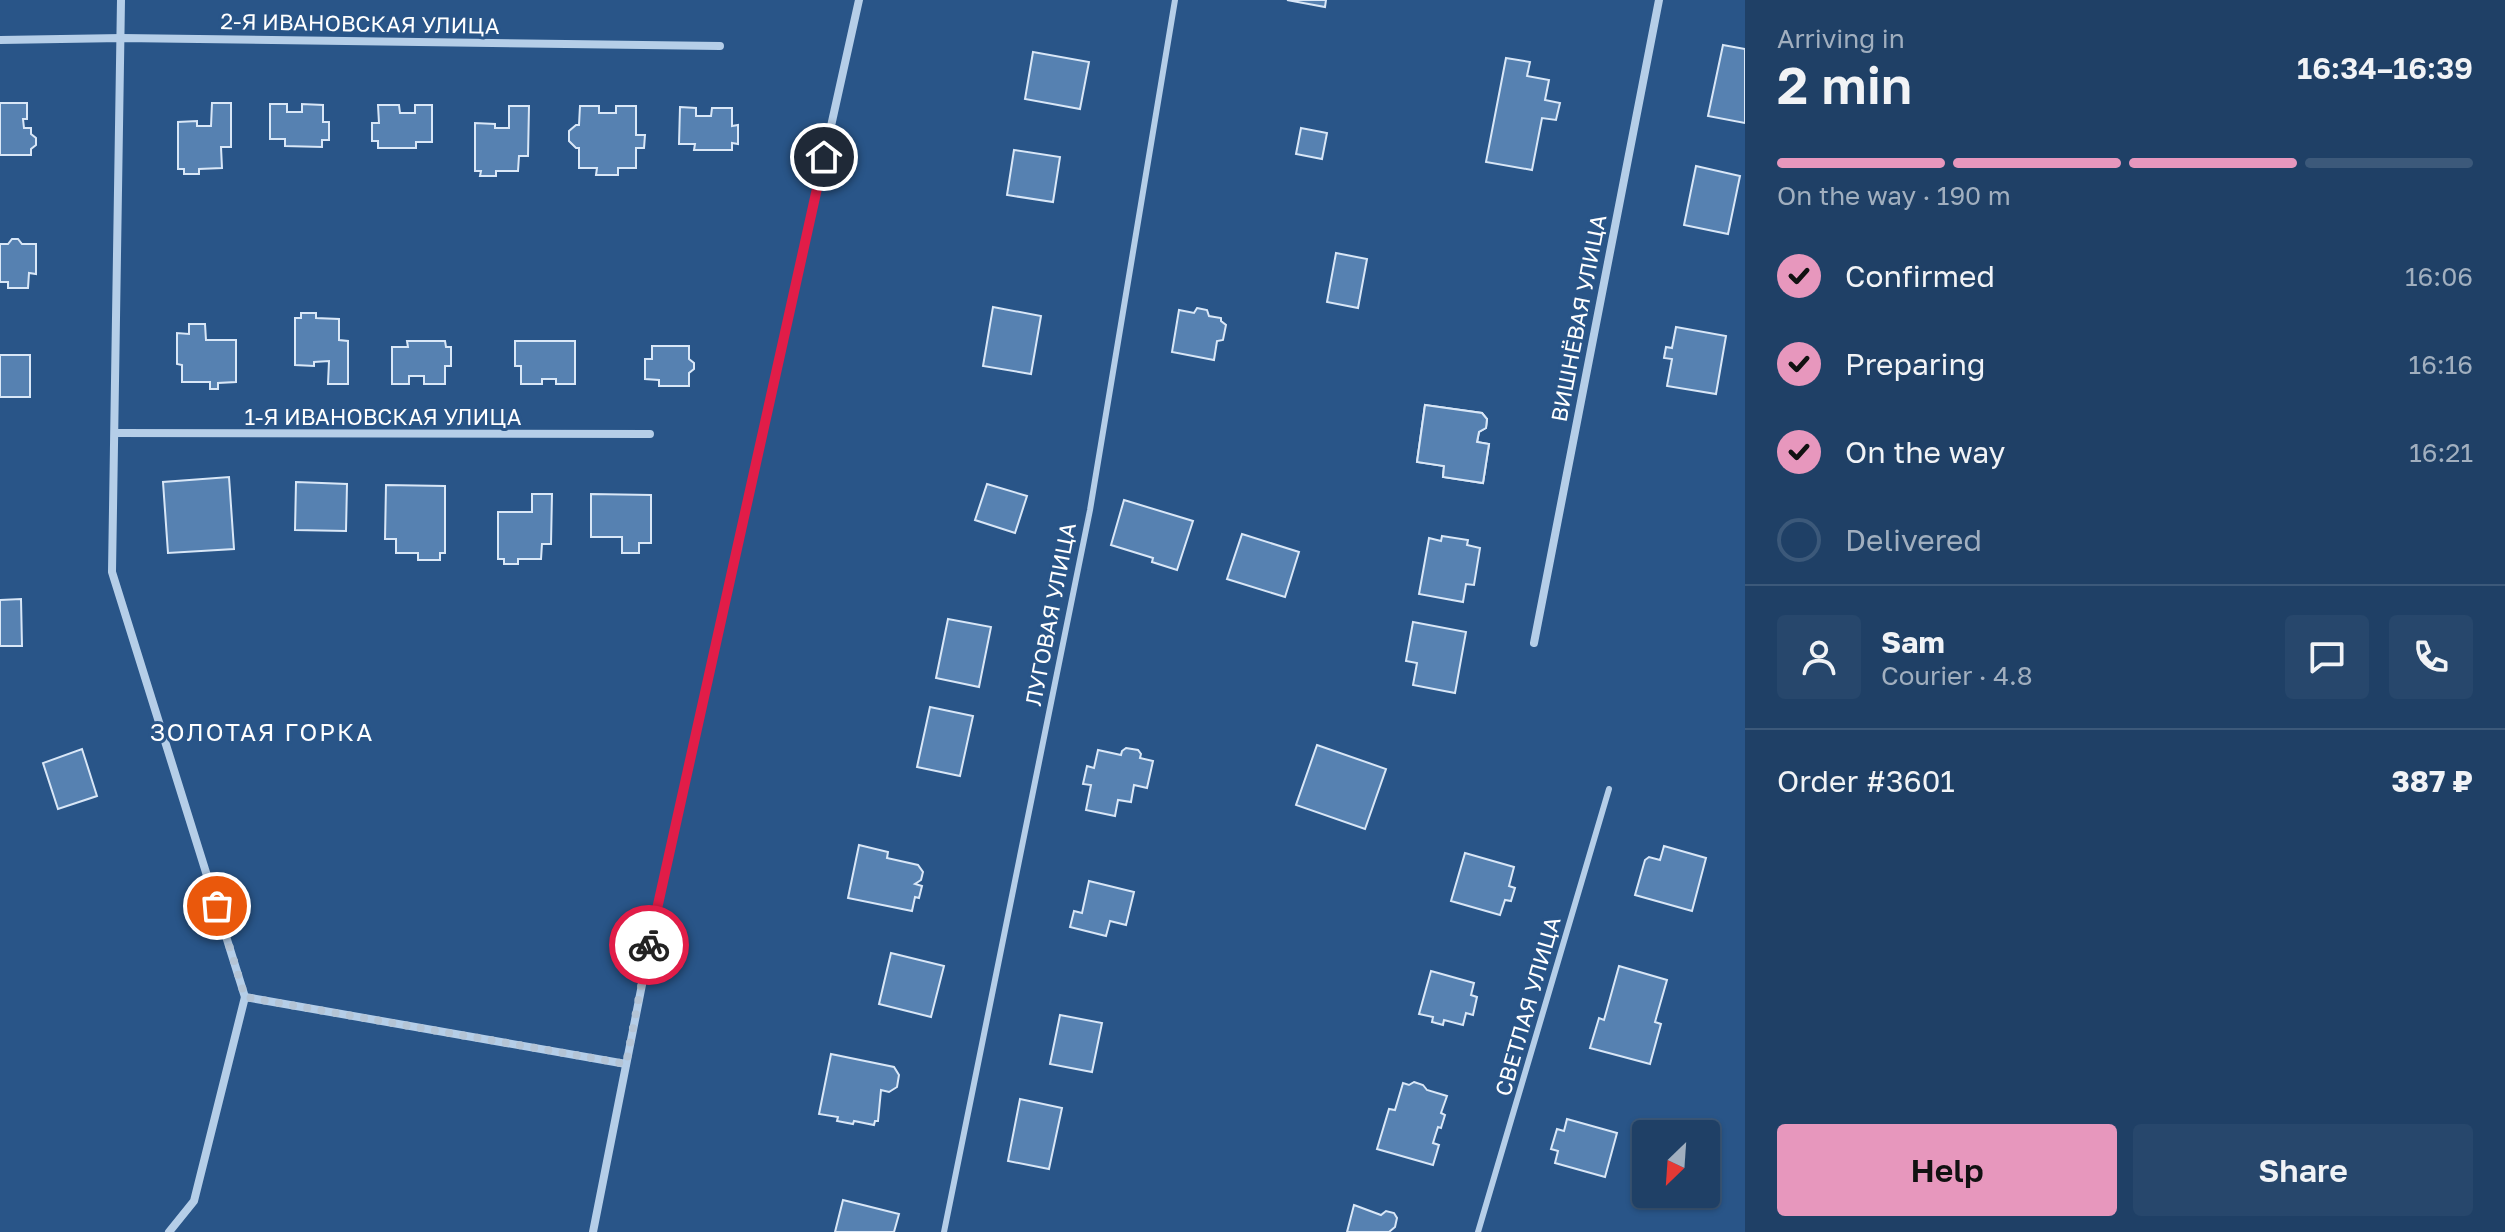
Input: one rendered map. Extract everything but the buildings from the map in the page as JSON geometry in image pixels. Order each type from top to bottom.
[{"type":"street","points":[[121,0],[112,572],[245,997],[194,1201],[169,1232]]},
{"type":"street","points":[[593,1232],[656,914],[859,0]]},
{"type":"street","name":"ВИШНЁВАЯ УЛИЦА","points":[[1534,643],[1659,0]]},
{"type":"street","name":"2-Я ИВАНОВСКАЯ УЛИЦА","points":[[0,40],[122,38],[720,46]]},
{"type":"street","name":"1-Я ИВАНОВСКАЯ УЛИЦА","points":[[116,433],[650,434]]},
{"type":"street","points":[[245,997],[626,1064]]},
{"type":"lane","name":"ЛУГОВАЯ УЛИЦА","points":[[944,1232],[1090,510],[1175,0]]},
{"type":"lane","name":"СВЕТЛАЯ УЛИЦА","points":[[1478,1232],[1609,789]]},
{"type":"way so far","points":[[217,906],[245,997],[626,1064],[649,945]]},
{"type":"district","name":"ЗОЛОТАЯ ГОРКА","points":[[262,731]]},
{"type":"route","points":[[649,945],[824,157]]}]
